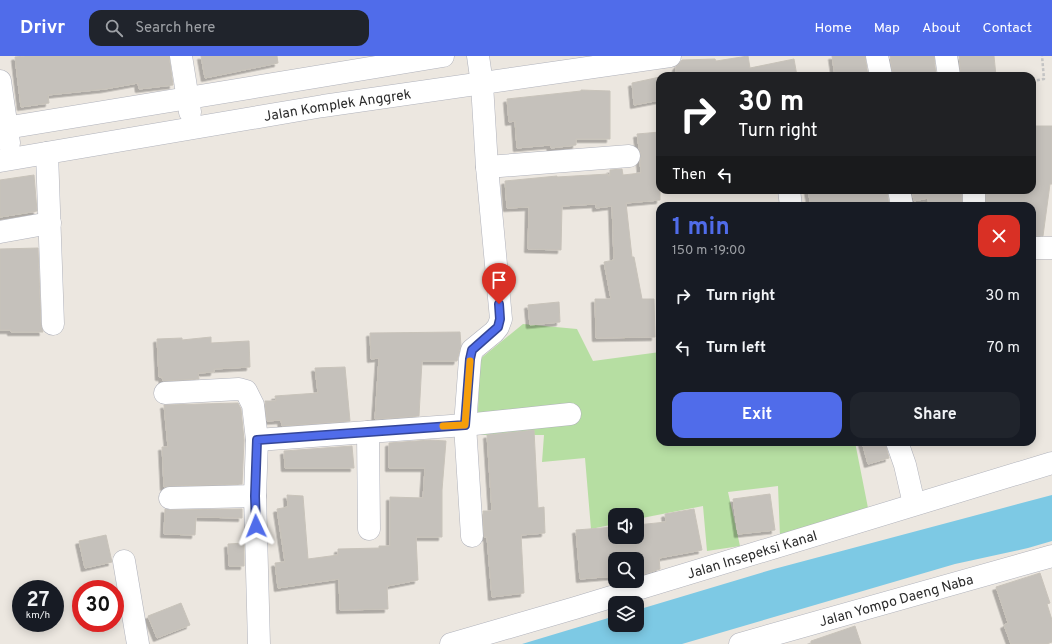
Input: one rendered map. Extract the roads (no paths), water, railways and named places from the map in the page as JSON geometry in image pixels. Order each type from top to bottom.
[{"type":"street","points":[[181,56],[192,128]]},
{"type":"street","points":[[3,129],[443,56]]},
{"type":"street","points":[[472,536],[465,425],[470,359],[472,350],[494,332],[498,327],[500,319],[487,167],[482,84],[478,56]]},
{"type":"street","name":"Jalan Komplek Anggrek","points":[[6,160],[323,106],[670,56]]},
{"type":"street","points":[[877,56],[880,72]]},
{"type":"street","points":[[946,56],[948,72]]},
{"type":"street","points":[[0,81],[6,160]]},
{"type":"street","points":[[47,153],[53,324]]},
{"type":"street","points":[[487,167],[629,156]]},
{"type":"street","points":[[0,232],[50,223]]},
{"type":"street","points":[[1036,248],[1052,248]]},
{"type":"street","points":[[165,393],[239,389],[246,391],[253,405],[257,440],[255,496],[259,644]]},
{"type":"street","points":[[257,440],[465,425],[570,414]]},
{"type":"street","points":[[368,432],[369,529]]},
{"type":"street","points":[[898,446],[905,465],[914,504]]},
{"type":"street","name":"Jalan Insepeksi Kanal","points":[[451,644],[575,608],[1052,463]]},
{"type":"street","points":[[170,498],[255,496]]},
{"type":"street","name":"Jalan Yompo Daeng Naba","points":[[740,644],[1052,556]]},
{"type":"street","points":[[124,562],[138,644]]},
{"type":"water","points":[[1052,495],[1052,541],[1028,548],[955,564],[682,644],[522,644],[608,618],[608,632],[644,632],[644,608],[774,569]]}]
